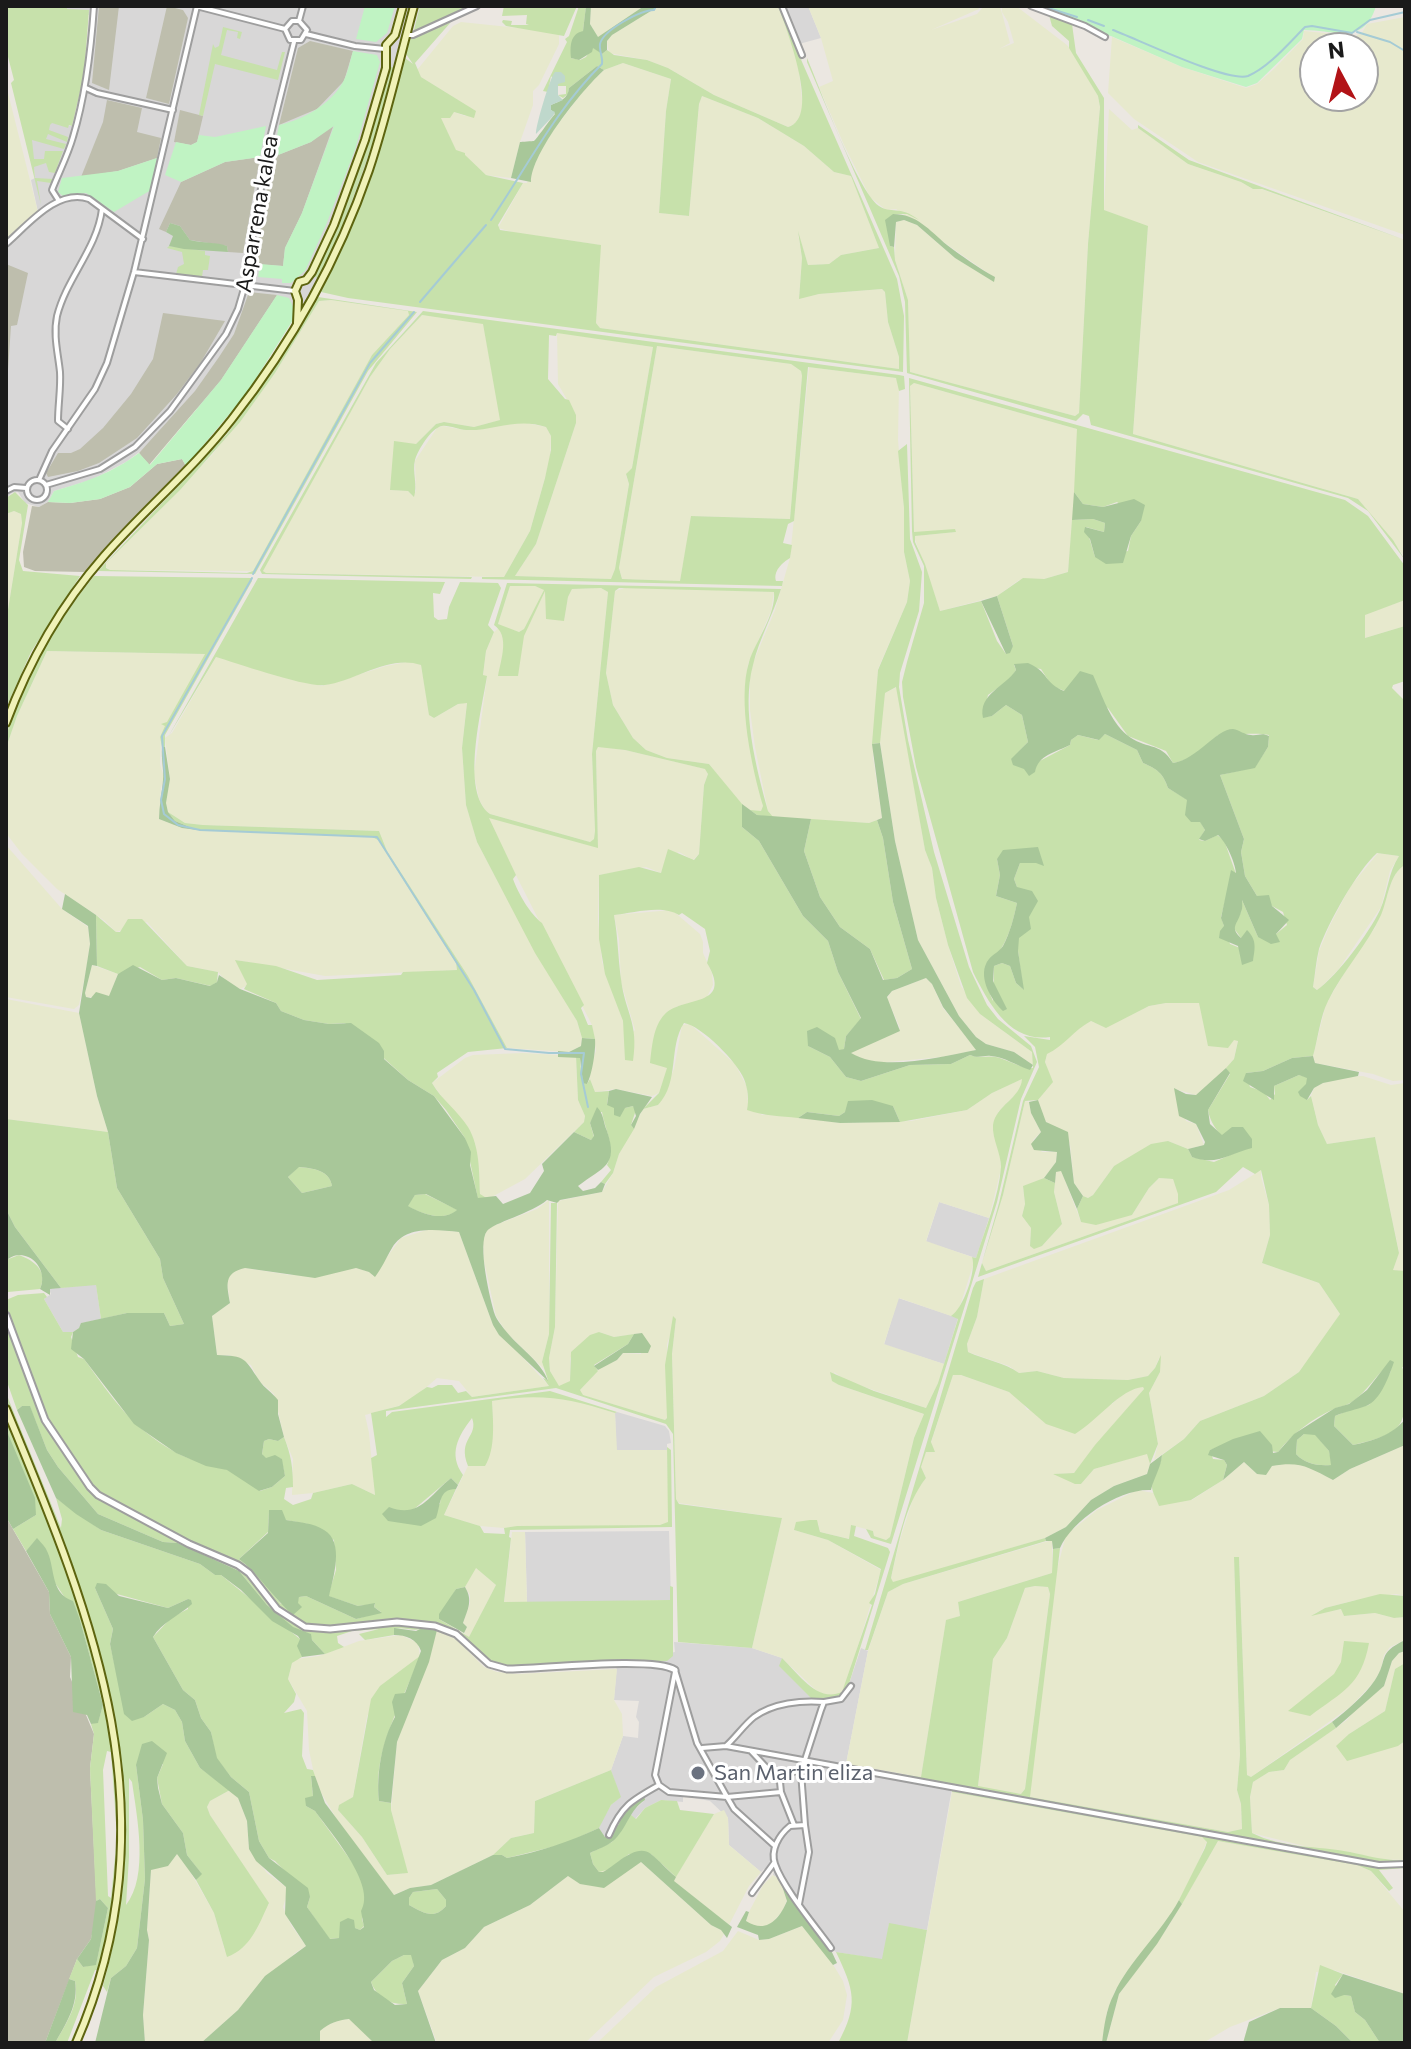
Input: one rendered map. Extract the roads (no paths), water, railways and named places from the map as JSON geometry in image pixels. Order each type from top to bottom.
[{"type":"main road","points":[[306,280],[334,225],[356,168],[385,75],[385,49],[393,39],[403,6]]},
{"type":"main road","points":[[6,723],[30,665],[72,596],[111,548],[205,452],[248,398],[311,304],[368,172],[414,6]]},
{"type":"main road","points":[[393,39],[406,39]]},
{"type":"main road","points":[[386,59],[400,63]]},
{"type":"main road","points":[[296,326],[298,300],[295,291],[299,282],[306,280],[319,286]]},
{"type":"main road","points":[[298,300],[311,304]]},
{"type":"main road","points":[[6,1409],[57,1535],[90,1633],[111,1715],[120,1774],[123,1831],[117,1910],[103,1971],[76,2043]]},
{"type":"street","points":[[59,201],[52,190],[73,138],[86,88],[94,6]]},
{"type":"street","points":[[39,480],[52,451],[102,377],[143,239],[197,6],[285,29]]},
{"type":"street","points":[[299,21],[303,6]]},
{"type":"street","points":[[406,39],[477,6]]},
{"type":"street","points":[[782,6],[802,55]]},
{"type":"street","points":[[1031,6],[1085,26],[1105,37]]},
{"type":"street","points":[[292,21],[299,21],[305,26],[306,34],[294,42],[287,37],[285,29],[292,21]]},
{"type":"street","points":[[306,34],[355,46],[385,49]]},
{"type":"street","name":"Asparrena kalea","points":[[46,485],[100,469],[150,434],[186,392],[234,321],[245,285],[268,146],[294,42]]},
{"type":"street","points":[[86,88],[173,110]]},
{"type":"street","points":[[6,244],[59,201],[84,197],[143,239]]},
{"type":"street","points":[[68,429],[58,421],[58,315],[75,273],[97,235],[102,209]]},
{"type":"street","points":[[134,272],[295,291]]},
{"type":"street","points":[[39,480],[46,485],[46,495],[36,501],[28,497],[26,488],[31,481],[39,480]]},
{"type":"street","points":[[6,491],[14,487],[26,488]]},
{"type":"street","points":[[6,1315],[45,1420],[90,1487],[108,1501],[165,1532],[238,1565],[249,1573],[277,1609],[297,1624],[319,1630],[397,1622],[435,1626],[456,1634],[489,1664],[507,1669],[668,1665],[675,1670],[697,1743],[734,1809],[775,1846]]},
{"type":"street","points":[[675,1670],[655,1775],[659,1785],[669,1792],[727,1797],[781,1792]]},
{"type":"street","points":[[726,1746],[757,1714],[805,1700],[824,1702],[841,1699],[851,1686]]},
{"type":"street","points":[[799,1904],[809,1852],[801,1772],[824,1702]]},
{"type":"street","points":[[702,1748],[726,1746],[1379,1865],[1405,1864]]},
{"type":"street","points":[[751,1751],[780,1782],[794,1825]]},
{"type":"street","points":[[780,1782],[804,1766]]},
{"type":"street","points":[[609,1835],[625,1806],[659,1785]]},
{"type":"street","points":[[752,1893],[774,1863],[775,1846],[785,1830],[794,1825],[805,1825]]},
{"type":"street","points":[[774,1863],[831,1948]]},
{"type":"waterway","points":[[491,220],[556,119],[602,64],[600,44],[603,39],[623,22],[654,10],[656,6]]},
{"type":"waterway","points":[[1042,6],[1077,17]]},
{"type":"waterway","points":[[1113,30],[1203,67],[1248,76],[1271,61],[1305,27],[1352,33],[1370,20],[1405,12]]},
{"type":"waterway","points":[[1088,20],[1104,26]]},
{"type":"waterway","points":[[1379,39],[1405,51]]},
{"type":"waterway","points":[[420,302],[486,225]]},
{"type":"waterway","points":[[253,574],[370,363],[414,312]]},
{"type":"waterway","points":[[252,578],[162,736],[165,779],[161,800],[164,814],[178,825],[200,830],[377,837],[474,990],[505,1049],[584,1053],[581,1074],[588,1107]]},
{"type":"place","name":"San Martin eliza","points":[[698,1773]]}]
